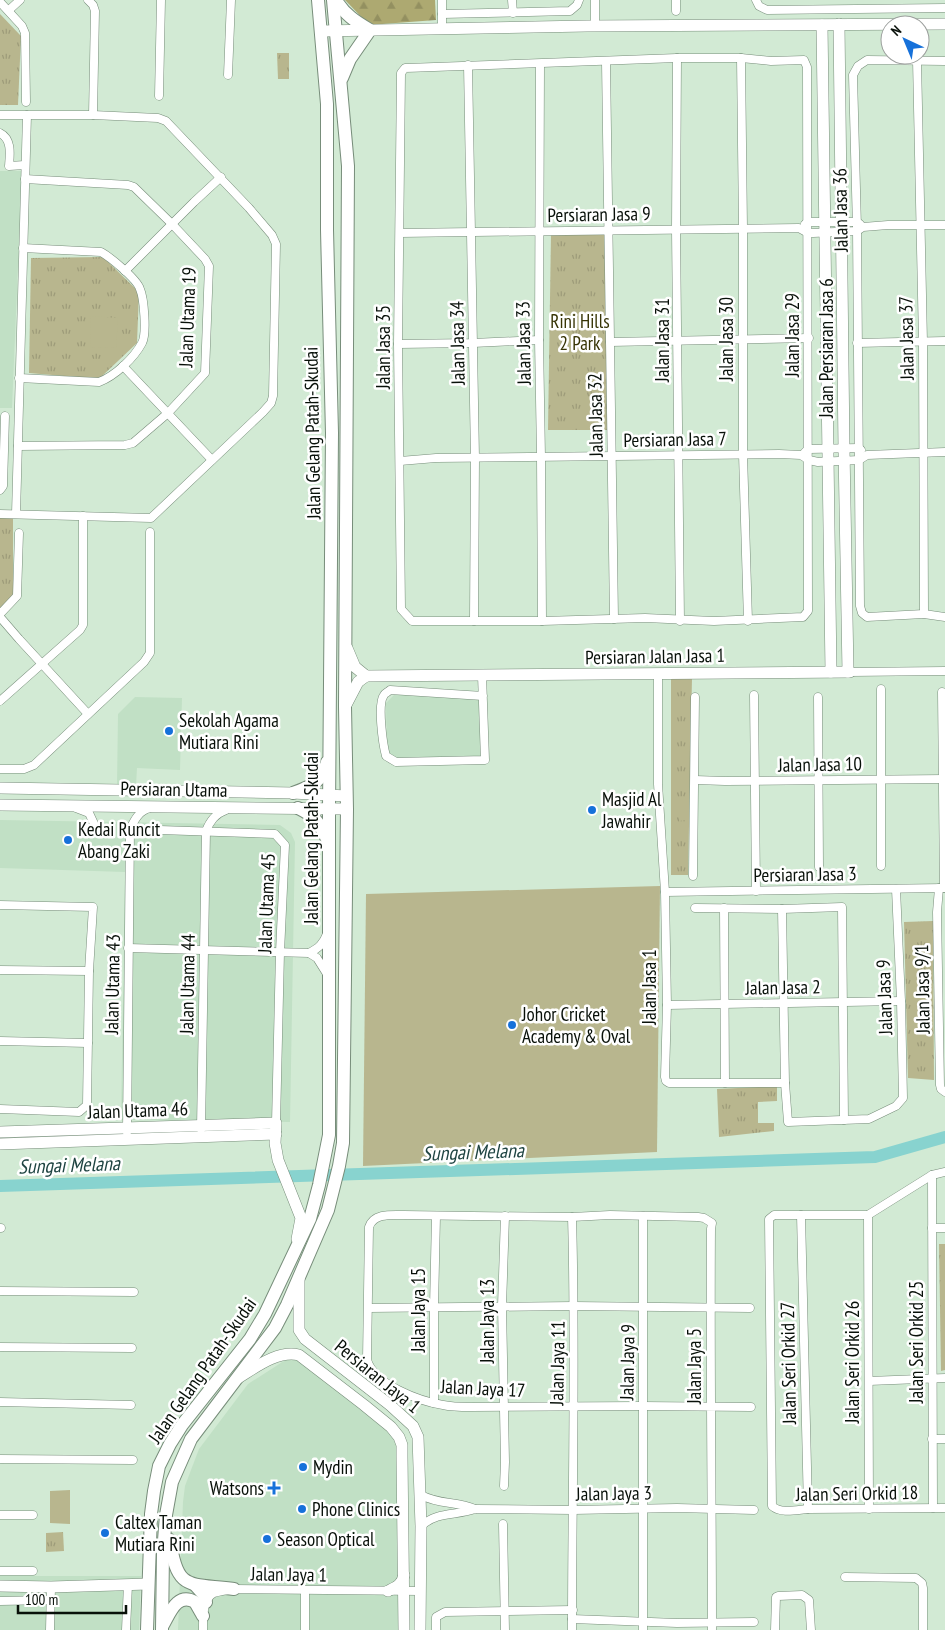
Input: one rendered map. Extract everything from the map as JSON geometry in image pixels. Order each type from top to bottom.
[{"type":"main road","name":"Jalan Gelang Patah-Skudai","points":[[147,1630],[151,1514],[160,1466],[170,1444],[182,1425],[250,1340],[265,1314],[310,1219],[319,1185],[328,1135],[332,433],[327,230],[327,104],[318,0]]},
{"type":"main road","name":"Jalan Gelang Patah-Skudai","points":[[162,1629],[163,1553],[166,1515],[172,1482],[191,1439],[275,1328],[287,1305],[328,1210],[343,1143],[348,166],[335,31],[335,0]]},
{"type":"main road","points":[[335,0],[350,17],[370,30],[350,59],[341,80]]},
{"type":"main road","points":[[327,230],[334,194],[337,191],[342,193],[344,200],[347,228]]},
{"type":"main road","points":[[293,793],[311,787],[321,777],[330,753]]},
{"type":"main road","points":[[298,808],[313,816],[320,824],[330,843]]},
{"type":"main road","points":[[166,1515],[172,1559],[176,1571],[183,1579],[196,1586],[204,1595],[206,1602]]},
{"type":"main road","points":[[196,1586],[234,1589]]},
{"type":"main road","points":[[162,1629],[175,1604],[181,1600],[185,1599],[195,1602],[203,1616]]},
{"type":"street","points":[[9,10],[20,0]]},
{"type":"street","points":[[88,0],[94,5],[95,11],[93,115]]},
{"type":"street","points":[[159,96],[161,0]]},
{"type":"street","points":[[228,76],[231,0]]},
{"type":"street","points":[[442,0],[442,29]]},
{"type":"street","points":[[512,0],[513,14]]},
{"type":"street","points":[[442,14],[513,14],[570,11],[577,5],[579,0]]},
{"type":"street","points":[[595,0],[595,26]]},
{"type":"street","points":[[676,0],[676,11]]},
{"type":"street","points":[[756,0],[759,6],[767,10],[945,8]]},
{"type":"street","points":[[0,2],[22,26],[25,33],[26,102]]},
{"type":"street","name":"Jalan Persiaran Jasa 6","points":[[839,24],[844,461],[849,672]]},
{"type":"street","points":[[322,31],[595,26],[945,24]]},
{"type":"street","name":"Jalan Persiaran Jasa 6","points":[[822,25],[831,672]]},
{"type":"street","points":[[468,65],[606,62],[677,58],[741,58]]},
{"type":"street","name":"Jalan Jasa 31","points":[[677,58],[676,229],[680,621]]},
{"type":"street","name":"Jalan Jasa 29","points":[[741,58],[771,61],[804,60],[808,66],[808,611],[804,617],[748,621]]},
{"type":"street","name":"Jalan Jasa 30","points":[[741,58],[744,229],[742,340],[743,454],[748,621]]},
{"type":"street","name":"Jalan Jasa 36","points":[[880,60],[868,60],[858,66],[853,75],[859,227],[857,342],[860,606],[862,613],[867,617],[924,614]]},
{"type":"street","points":[[930,60],[945,61]]},
{"type":"street","name":"Jalan Jasa 32","points":[[606,62],[614,619]]},
{"type":"street","name":"Jalan Jasa 33","points":[[540,64],[539,340],[542,457],[542,621]]},
{"type":"street","name":"Jalan Jasa 35","points":[[468,65],[405,68],[400,73],[398,344],[401,609],[412,621],[474,621]]},
{"type":"street","name":"Jalan Jasa 34","points":[[468,65],[475,458],[474,621]]},
{"type":"street","name":"Jalan Jasa 37","points":[[918,65],[923,342],[924,614]]},
{"type":"street","points":[[0,115],[93,115],[158,118],[166,121],[221,177],[272,235],[276,244],[272,396],[270,403],[263,412],[151,518],[0,514]]},
{"type":"street","points":[[16,514],[27,115]]},
{"type":"street","points":[[0,133],[6,136],[9,144],[9,166]]},
{"type":"street","points":[[0,165],[25,165]]},
{"type":"street","points":[[125,271],[221,177]]},
{"type":"street","name":"Jalan Utama 19","points":[[18,446],[125,445],[133,443],[168,413],[205,373],[209,266],[205,258],[134,187],[128,185],[25,179]]},
{"type":"street","points":[[825,227],[808,233],[799,228],[808,222],[825,227],[945,225]]},
{"type":"street","name":"Persiaran Jasa 9","points":[[400,233],[799,228]]},
{"type":"street","points":[[19,378],[99,382],[107,379],[123,366],[142,343],[145,319],[140,288],[112,258],[101,252],[23,248]]},
{"type":"street","points":[[610,342],[809,338]]},
{"type":"street","points":[[398,344],[539,340]]},
{"type":"street","points":[[857,342],[945,341]]},
{"type":"street","points":[[123,366],[212,460]]},
{"type":"street","points":[[0,490],[3,486],[2,416],[18,417]]},
{"type":"street","points":[[867,455],[859,448],[809,449],[801,455],[809,460],[828,462],[859,460],[867,455],[945,452]]},
{"type":"street","name":"Persiaran Jasa 7","points":[[400,461],[475,458],[743,454],[801,455]]},
{"type":"street","points":[[0,702],[80,630],[83,624],[83,516]]},
{"type":"street","points":[[0,769],[24,770],[34,765],[144,662],[150,653],[150,532]]},
{"type":"street","points":[[19,533],[17,596],[0,616],[19,640],[88,714]]},
{"type":"street","points":[[924,614],[945,617]]},
{"type":"street","points":[[474,621],[645,618],[680,621],[748,621]]},
{"type":"street","points":[[345,707],[358,682],[366,676],[355,667],[346,644]]},
{"type":"street","name":"Persiaran Jalan Jasa 1","points":[[366,676],[945,671]]},
{"type":"street","name":"Jalan Jasa 1","points":[[658,674],[658,784],[665,892],[665,1077],[669,1083],[725,1083]]},
{"type":"street","points":[[482,676],[483,696],[485,760],[396,762],[386,756],[382,742],[381,702],[384,695],[390,690],[483,696]]},
{"type":"street","points":[[880,866],[881,689]]},
{"type":"street","name":"Jalan Jasa 9/1","points":[[942,692],[944,779],[941,912],[943,1091]]},
{"type":"street","points":[[754,695],[756,891]]},
{"type":"street","points":[[693,876],[695,697]]},
{"type":"street","points":[[818,697],[819,867]]},
{"type":"street","name":"Jalan Jasa 10","points":[[695,780],[944,779]]},
{"type":"street","name":"Persiaran Utama","points":[[0,788],[293,793],[330,795],[346,802]]},
{"type":"street","name":"Persiaran Utama","points":[[0,805],[329,809],[346,802]]},
{"type":"street","points":[[71,806],[89,813],[96,828]]},
{"type":"street","points":[[130,829],[141,812],[157,807]]},
{"type":"street","points":[[206,832],[215,816],[220,812],[234,808]]},
{"type":"street","name":"Jalan Utama 45","points":[[130,829],[275,834],[286,844],[280,952],[276,1128]]},
{"type":"street","name":"Jalan Utama 43","points":[[127,1134],[130,829]]},
{"type":"street","name":"Jalan Utama 44","points":[[201,1131],[206,832]]},
{"type":"street","name":"Persiaran Jasa 3","points":[[665,892],[942,888]]},
{"type":"street","name":"Jalan Jasa 9","points":[[844,1120],[870,1119],[900,1103],[903,1098],[896,889]]},
{"type":"street","points":[[0,904],[92,907],[87,1106],[79,1112],[0,1109]]},
{"type":"street","points":[[695,908],[782,909],[842,907],[844,1120],[788,1122],[785,1083],[782,909]]},
{"type":"street","points":[[724,908],[725,1083],[785,1083]]},
{"type":"street","points":[[128,948],[309,953],[319,948],[324,942],[329,928]]},
{"type":"street","points":[[309,953],[317,958],[329,978]]},
{"type":"street","points":[[0,970],[90,971]]},
{"type":"street","name":"Jalan Jasa 2","points":[[666,1005],[901,1001]]},
{"type":"street","points":[[0,1041],[88,1043]]},
{"type":"street","points":[[276,1128],[275,1143],[278,1160],[301,1218],[293,1255]]},
{"type":"street","name":"Jalan Utama 46","points":[[0,1144],[127,1134],[276,1128]]},
{"type":"street","name":"Jalan Utama 46","points":[[0,1132],[127,1134]]},
{"type":"street","points":[[801,1216],[868,1215],[932,1176],[945,1172]]},
{"type":"street","name":"Jalan Seri Orkid 25","points":[[932,1176],[933,1508]]},
{"type":"street","name":"Jalan Jaya 17","points":[[436,1216],[404,1214],[380,1216],[371,1222],[369,1227],[367,1360],[369,1366],[380,1378],[401,1391],[444,1406],[751,1407]]},
{"type":"street","name":"Jalan Seri Orkid 18","points":[[801,1216],[774,1215],[769,1219],[772,1506],[776,1510],[945,1508]]},
{"type":"street","name":"Jalan Seri Orkid 26","points":[[868,1215],[869,1509]]},
{"type":"street","points":[[436,1216],[643,1216]]},
{"type":"street","name":"Jalan Jaya 15","points":[[434,1403],[436,1216]]},
{"type":"street","name":"Jalan Jaya 13","points":[[504,1486],[502,1306],[505,1216]]},
{"type":"street","name":"Jalan Jaya 5","points":[[643,1216],[698,1216],[712,1223],[710,1307],[712,1626]]},
{"type":"street","name":"Jalan Jaya 9","points":[[643,1216],[643,1626]]},
{"type":"street","name":"Jalan Seri Orkid 27","points":[[801,1216],[808,1509]]},
{"type":"street","name":"Jalan Jaya 11","points":[[572,1217],[574,1306],[572,1630]]},
{"type":"street","points":[[932,1228],[945,1228]]},
{"type":"street","name":"Persiaran Jaya 1","points":[[299,1277],[299,1330],[305,1339],[408,1420],[414,1426],[418,1437],[421,1495],[420,1630]]},
{"type":"street","points":[[0,1291],[134,1292]]},
{"type":"street","points":[[369,1308],[502,1306],[750,1308]]},
{"type":"street","points":[[0,1347],[132,1348]]},
{"type":"street","name":"Persiaran Jaya 1","points":[[238,1378],[261,1364],[280,1356],[290,1353],[299,1355],[391,1427],[399,1437],[402,1445],[404,1630]]},
{"type":"street","points":[[869,1381],[945,1378]]},
{"type":"street","points":[[364,1405],[364,1400],[368,1394],[376,1394]]},
{"type":"street","points":[[0,1402],[131,1405]]},
{"type":"street","points":[[932,1439],[945,1439]]},
{"type":"street","points":[[0,1459],[133,1460]]},
{"type":"street","points":[[421,1495],[435,1502],[466,1504],[475,1509]]},
{"type":"street","name":"Jalan Jaya 3","points":[[475,1509],[677,1508],[754,1510]]},
{"type":"street","points":[[421,1526],[433,1517],[465,1513],[475,1509]]},
{"type":"street","points":[[0,1515],[33,1515]]},
{"type":"street","points":[[503,1524],[505,1630]]},
{"type":"street","points":[[0,1571],[33,1571]]},
{"type":"street","points":[[388,1591],[400,1584],[404,1573]]},
{"type":"street","points":[[845,1577],[916,1578],[920,1580],[924,1588],[923,1630]]},
{"type":"street","points":[[126,1630],[128,1584]]},
{"type":"street","points":[[0,1586],[51,1587],[148,1584]]},
{"type":"street","points":[[50,1630],[51,1587]]},
{"type":"street","name":"Jalan Jaya 1","points":[[206,1602],[214,1593],[234,1589],[420,1591]]},
{"type":"street","points":[[304,1630],[305,1590]]},
{"type":"street","points":[[775,1630],[776,1597],[802,1595],[809,1600],[811,1630]]},
{"type":"street","points":[[0,1601],[50,1600]]},
{"type":"street","points":[[203,1630],[206,1602]]},
{"type":"street","points":[[436,1630],[436,1617],[441,1613],[573,1610]]},
{"type":"street","points":[[572,1619],[643,1626],[712,1626],[754,1622]]},
{"type":"shaded area","points":[[0,171],[22,171],[12,408],[0,408]]},
{"type":"shaded area","points":[[394,695],[476,695],[482,699],[481,758],[396,759],[387,753],[386,703]]},
{"type":"shaded area","points":[[135,697],[182,698],[180,770],[137,768],[136,786],[117,786],[118,714]]},
{"type":"shaded area","points":[[0,820],[280,825],[291,833],[295,842],[290,1122],[121,1120],[125,872],[0,868]]},
{"type":"shaded area","points":[[287,1359],[299,1359],[399,1436],[403,1630],[178,1630],[183,1502],[185,1486],[199,1449],[248,1384]]},
{"type":"shaded area","points":[[0,1576],[141,1576],[139,1630],[0,1630]]},
{"type":"green space","points":[[345,0],[435,0],[436,20],[369,25]]},
{"type":"green space","points":[[0,14],[21,36],[18,105],[0,105]]},
{"type":"green space","points":[[277,53],[289,53],[289,79],[278,79]]},
{"type":"green space","name":"Rini Hills 2 Park","points":[[611,232],[610,430],[548,430],[551,233]]},
{"type":"green space","points":[[103,257],[139,292],[137,343],[99,379],[29,373],[31,258]]},
{"type":"green space","points":[[91,316],[118,318],[116,348],[90,347]]},
{"type":"green space","points":[[0,518],[13,518],[13,596],[0,608]]},
{"type":"green space","points":[[692,678],[688,875],[671,875],[671,679]]},
{"type":"green space","points":[[679,800],[687,800],[687,820],[679,821]]},
{"type":"green space","name":"Johor Cricket Academy & Oval","points":[[660,886],[657,1152],[363,1166],[366,894]]},
{"type":"green space","points":[[933,921],[934,1080],[908,1078],[904,922]]},
{"type":"green space","points":[[777,1086],[777,1101],[758,1102],[758,1123],[774,1123],[774,1131],[719,1137],[717,1089]]},
{"type":"green space","points":[[939,1244],[945,1244],[945,1370],[941,1371]]},
{"type":"green space","points":[[70,1490],[70,1524],[50,1523],[50,1491]]},
{"type":"green space","points":[[63,1532],[64,1551],[46,1552],[46,1533]]},
{"type":"waterway","name":"Sungai Melana","points":[[0,1186],[875,1157],[945,1137]]},
{"type":"place","name":"Sekolah Agama Mutiara Rini","points":[[169,731]]},
{"type":"place","name":"Masjid Al Jawahir","points":[[592,810]]},
{"type":"place","name":"Kedai Runcit Abang Zaki","points":[[68,840]]},
{"type":"place","name":"Johor Cricket Academy & Oval","points":[[512,1025]]},
{"type":"place","name":"Mydin","points":[[303,1467]]},
{"type":"place","name":"Watsons","points":[[274,1488]]},
{"type":"place","name":"Phone Clinics","points":[[302,1509]]},
{"type":"place","name":"Caltex Taman Mutiara Rini","points":[[105,1533]]},
{"type":"place","name":"Season Optical","points":[[267,1539]]}]
